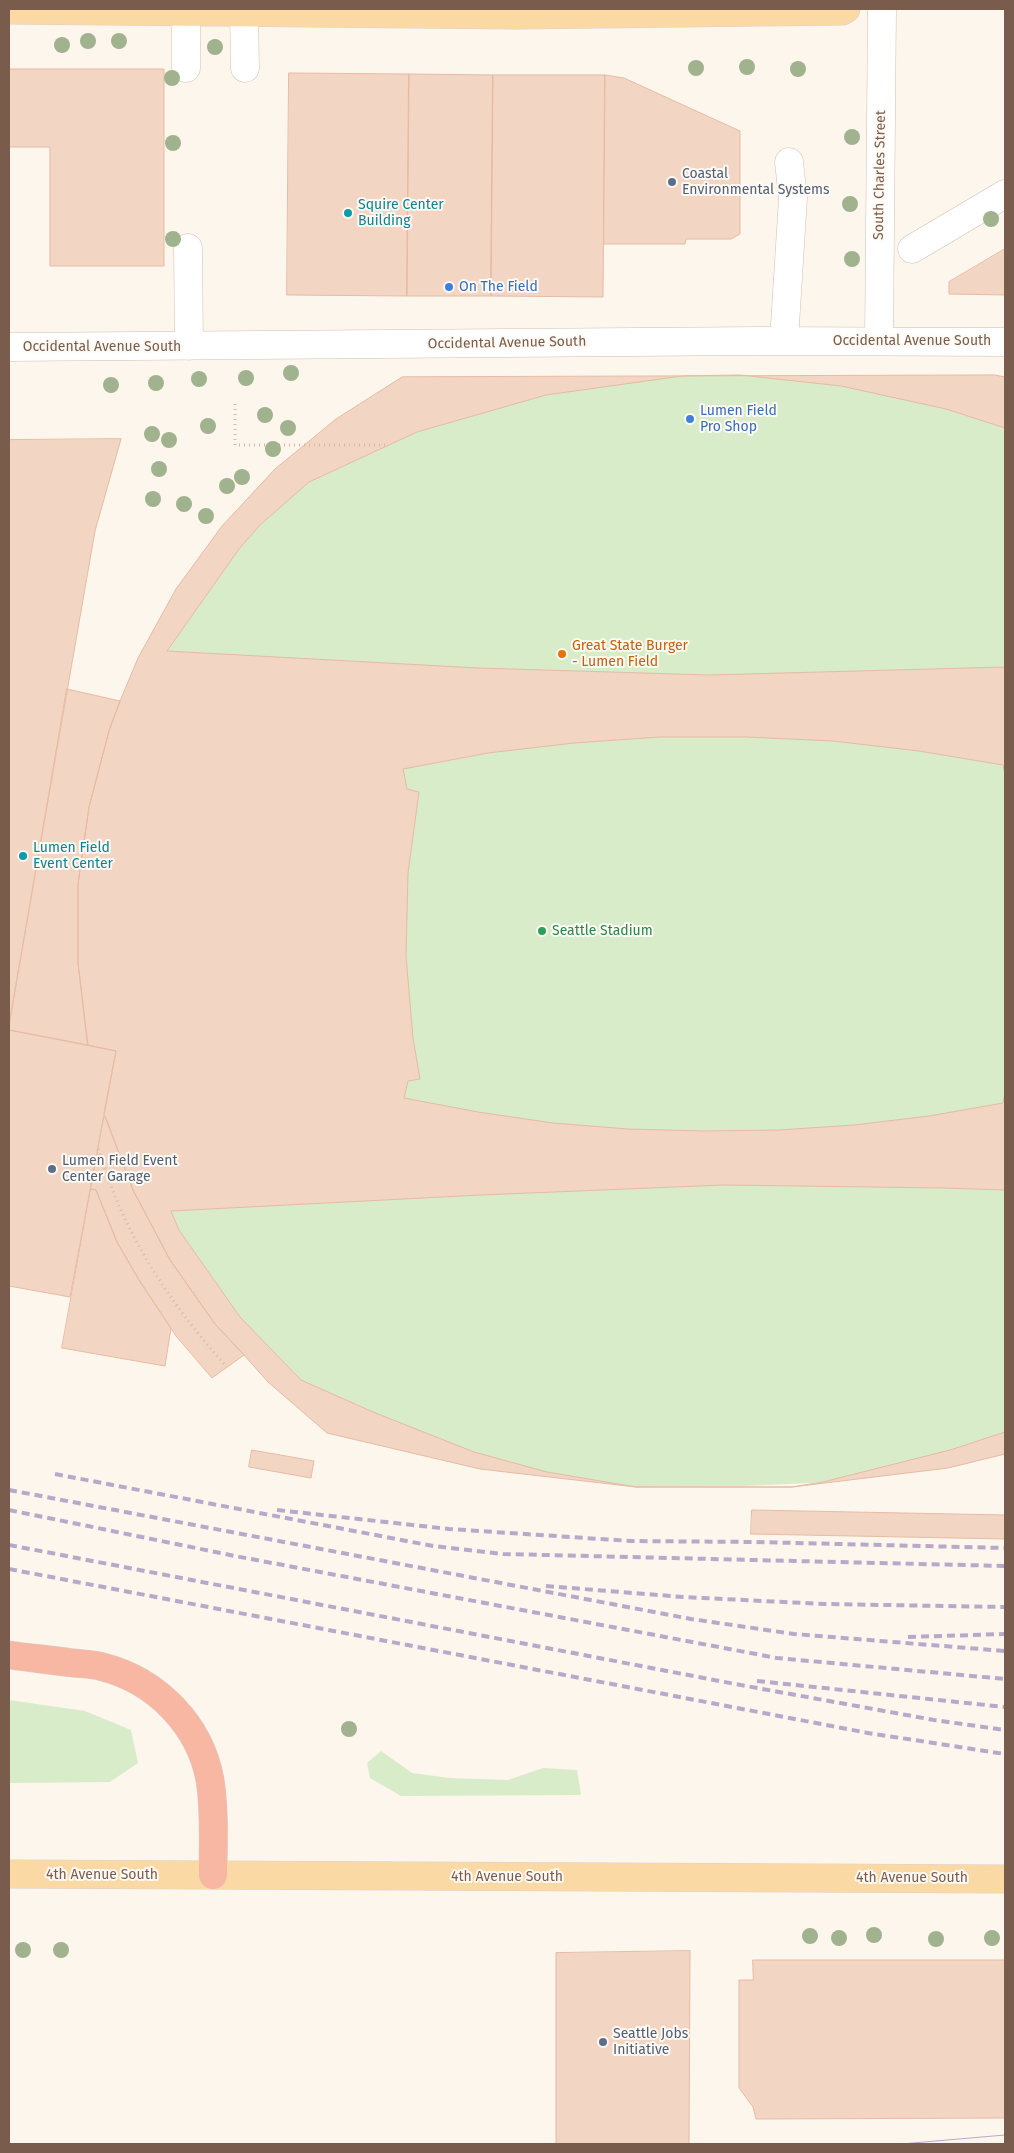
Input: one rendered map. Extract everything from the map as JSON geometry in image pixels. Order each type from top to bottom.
[{"type":"highway","points":[[9,1655],[102,1666],[124,1673],[145,1684],[164,1699],[180,1716],[193,1736],[203,1757],[210,1780],[213,1875]]},
{"type":"main road","points":[[9,10],[517,16],[842,12],[846,9]]},
{"type":"main road","name":"4th Avenue South","points":[[9,1874],[1005,1879]]},
{"type":"street","name":"South Charles Street","points":[[879,341],[882,9]]},
{"type":"street","points":[[186,12],[186,68]]},
{"type":"street","points":[[244,12],[245,68]]},
{"type":"street","points":[[784,341],[793,198],[789,162]]},
{"type":"street","points":[[912,248],[1005,194]]},
{"type":"street","points":[[188,248],[189,346]]},
{"type":"street","name":"Occidental Avenue South","points":[[9,347],[784,341],[1005,342]]},
{"type":"path","points":[[235,404],[235,445],[389,445]]},
{"type":"path","points":[[98,1148],[119,1206],[140,1246],[195,1331],[227,1367]]},
{"type":"green space","name":"Seattle Stadium","points":[[995,375],[1005,377],[1005,1454],[948,1468],[811,1483],[636,1487],[480,1469],[268,1382],[244,1355],[133,1190],[104,1113],[116,1051],[88,1045],[87,1041],[109,731],[138,658],[176,589],[222,526],[275,469],[336,419],[402,377]]},
{"type":"green space","points":[[9,1700],[85,1711],[131,1730],[138,1763],[110,1782],[9,1783]]},
{"type":"green space","points":[[381,1751],[412,1773],[450,1778],[508,1780],[543,1768],[577,1770],[581,1795],[401,1796],[370,1778],[367,1763]]},
{"type":"building","points":[[9,69],[164,69],[164,266],[50,266],[50,147],[9,147]]},
{"type":"building","name":"Squire Center Building","points":[[289,73],[409,74],[407,296],[287,295]]},
{"type":"building","name":"Squire Center Building","points":[[409,74],[493,75],[491,296],[407,296]]},
{"type":"building","points":[[493,75],[605,75],[603,297],[491,296]]},
{"type":"building","name":"Coastal Environmental Systems","points":[[605,75],[624,78],[740,131],[740,234],[731,239],[686,239],[685,244],[604,244]]},
{"type":"building","points":[[1005,249],[1005,295],[949,294],[949,282]]},
{"type":"building","points":[[740,375],[841,386],[946,409],[1005,428],[1005,667],[709,675],[478,668],[167,651],[239,549],[260,525],[309,482],[417,432],[546,395],[682,376]]},
{"type":"building","name":"Seattle Stadium","points":[[995,375],[1005,377],[1005,775],[1003,765],[919,751],[833,741],[746,737],[660,737],[574,743],[488,753],[403,769],[407,789],[419,792],[408,873],[406,956],[413,1038],[420,1079],[408,1081],[404,1098],[478,1112],[553,1123],[628,1129],[704,1131],[779,1130],[854,1125],[929,1116],[1003,1103],[1005,1093],[1005,1454],[948,1468],[792,1487],[636,1487],[480,1469],[327,1433],[268,1382],[215,1324],[170,1260],[133,1190],[104,1113],[116,1051],[88,1045],[87,1041],[78,963],[78,884],[89,807],[109,731],[120,701],[138,658],[176,589],[222,526],[275,469],[336,419],[402,377]]},
{"type":"building","name":"Lumen Field Event Center","points":[[121,439],[95,531],[9,1024],[9,440]]},
{"type":"building","points":[[67,689],[120,701],[109,731],[89,807],[78,884],[78,963],[88,1045],[9,1030]]},
{"type":"building","name":"Lumen Field Event Center Garage","points":[[9,1030],[116,1051],[70,1297],[9,1286]]},
{"type":"building","points":[[104,1117],[133,1190],[170,1260],[215,1324],[244,1355],[212,1378],[176,1336],[139,1280],[117,1242],[96,1190],[91,1189]]},
{"type":"building","points":[[724,1185],[1005,1190],[1005,1432],[950,1450],[823,1482],[792,1487],[636,1487],[547,1472],[474,1452],[373,1412],[301,1380],[240,1317],[179,1230],[171,1211],[481,1195]]},
{"type":"building","points":[[91,1189],[96,1190],[117,1242],[139,1280],[171,1328],[165,1366],[62,1348]]},
{"type":"building","points":[[252,1450],[314,1461],[311,1478],[249,1467]]},
{"type":"building","points":[[752,1510],[1005,1515],[1005,1539],[751,1534]]},
{"type":"building","points":[[690,1951],[689,2144],[556,2144],[556,1953]]},
{"type":"building","points":[[753,1960],[1005,1960],[1005,2118],[756,2119],[753,2107],[739,2088],[739,1980],[753,1980]]},
{"type":"tram line","points":[[901,2144],[1005,2135]]},
{"type":"railway","points":[[55,1474],[433,1546],[503,1554],[1005,1566]]},
{"type":"railway","points":[[9,1490],[691,1619],[794,1634],[1005,1651]]},
{"type":"railway","points":[[9,1510],[235,1556],[777,1658],[1005,1679]]},
{"type":"railway","points":[[277,1510],[449,1529],[631,1541],[1005,1548]]},
{"type":"railway","points":[[9,1545],[735,1684],[934,1720],[1005,1730]]},
{"type":"railway","points":[[9,1569],[868,1733],[1005,1754]]},
{"type":"railway","points":[[546,1586],[683,1597],[824,1604],[1005,1607]]},
{"type":"railway","points":[[908,1637],[1005,1634]]},
{"type":"railway","points":[[757,1681],[1005,1707]]},
{"type":"place","name":"Coastal Environmental Systems","points":[[672,182]]},
{"type":"place","name":"Squire Center Building","points":[[348,213]]},
{"type":"place","name":"On The Field","points":[[449,287]]},
{"type":"place","name":"Lumen Field Pro Shop","points":[[690,419]]},
{"type":"place","name":"Great State Burger - Lumen Field","points":[[562,654]]},
{"type":"place","name":"Lumen Field Event Center","points":[[23,856]]},
{"type":"place","name":"Seattle Stadium","points":[[542,931]]},
{"type":"place","name":"Lumen Field Event Center Garage","points":[[52,1169]]},
{"type":"place","name":"Seattle Jobs Initiative","points":[[603,2042]]}]
